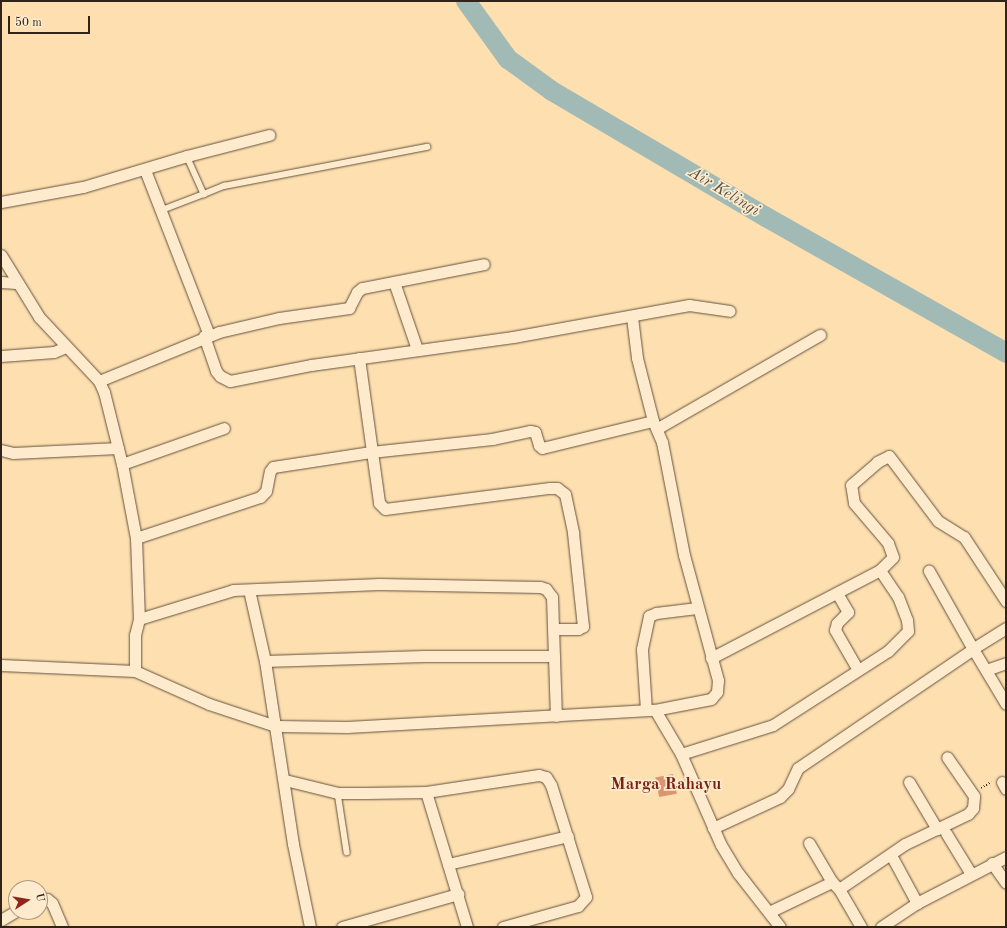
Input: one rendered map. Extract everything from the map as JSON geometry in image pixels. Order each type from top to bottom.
[{"type":"street","points":[[1,202],[83,187],[187,156],[269,135]]},
{"type":"street","points":[[144,170],[162,210],[206,336],[216,370],[220,376],[230,381],[359,358],[513,337],[632,317],[689,305],[730,311]]},
{"type":"street","points":[[1,255],[16,283],[39,317],[66,348],[100,381],[122,464],[136,538],[139,618],[135,635],[135,671]]},
{"type":"street","points":[[100,381],[206,336],[279,318],[349,308],[359,289],[484,264]]},
{"type":"street","points":[[1,282],[16,283]]},
{"type":"street","points":[[394,282],[417,349]]},
{"type":"street","points":[[1,665],[135,671],[209,704],[276,726],[347,727],[651,710],[715,696],[718,680],[697,608],[656,425],[637,358],[632,317]]},
{"type":"street","points":[[136,538],[260,497],[266,491],[270,471],[273,467],[371,452],[492,439],[532,431],[535,432],[538,443],[542,448],[656,425],[820,335]]},
{"type":"street","points":[[1,356],[54,352],[66,348]]},
{"type":"street","points":[[359,358],[379,503],[389,510],[550,488],[561,490],[568,500],[583,626],[578,629],[554,629]]},
{"type":"street","points":[[122,464],[224,428]]},
{"type":"street","points":[[1,450],[13,453],[118,448]]},
{"type":"street","points":[[712,658],[880,570],[893,557],[888,543],[854,503],[851,485],[877,462],[889,456],[938,521],[964,538],[1005,598]]},
{"type":"street","points":[[681,754],[773,725],[888,651],[908,631],[907,620],[898,597],[880,570]]},
{"type":"street","points":[[929,571],[1006,704]]},
{"type":"street","points":[[139,618],[233,590],[379,584],[540,587],[550,593],[554,629],[556,716]]},
{"type":"street","points":[[249,590],[265,661],[293,844],[310,927]]},
{"type":"street","points":[[837,592],[848,612],[837,623],[835,630],[858,670]]},
{"type":"street","points":[[697,608],[656,613],[649,616],[642,649],[651,710],[681,754],[713,828],[738,872],[769,912],[777,926]]},
{"type":"street","points":[[713,828],[780,797],[788,789],[798,768],[1006,628]]},
{"type":"street","points":[[265,661],[424,656],[554,656]]},
{"type":"street","points":[[986,670],[1006,663]]},
{"type":"street","points":[[769,912],[835,885],[891,854],[905,844],[941,831],[968,814],[974,802],[972,793],[947,757]]},
{"type":"street","points":[[284,780],[338,793],[426,792],[544,776],[551,786],[568,836],[585,894],[583,903],[503,927]]},
{"type":"street","points":[[909,782],[941,831],[972,874]]},
{"type":"street","points":[[426,792],[467,927]]},
{"type":"street","points":[[448,864],[568,836]]},
{"type":"street","points":[[809,843],[861,927]]},
{"type":"street","points":[[891,854],[917,903]]},
{"type":"street","points":[[881,927],[917,903],[1006,857]]},
{"type":"street","points":[[992,863],[1006,883]]},
{"type":"street","points":[[342,927],[356,925],[458,894]]},
{"type":"street","points":[[48,900],[52,903],[62,927]]},
{"type":"lane","points":[[162,210],[224,186],[427,147]]},
{"type":"lane","points":[[187,156],[204,194]]},
{"type":"lane","points":[[338,793],[347,852]]},
{"type":"path","points":[[972,793],[1001,783]]},
{"type":"building","points":[[673,774],[677,794],[659,797],[655,777]]},
{"type":"waterway","name":"Air Kelingi","points":[[466,1],[508,59],[552,91],[766,217],[1006,353]]},
{"type":"district","name":"Marga Rahayu","points":[[666,785]]}]
